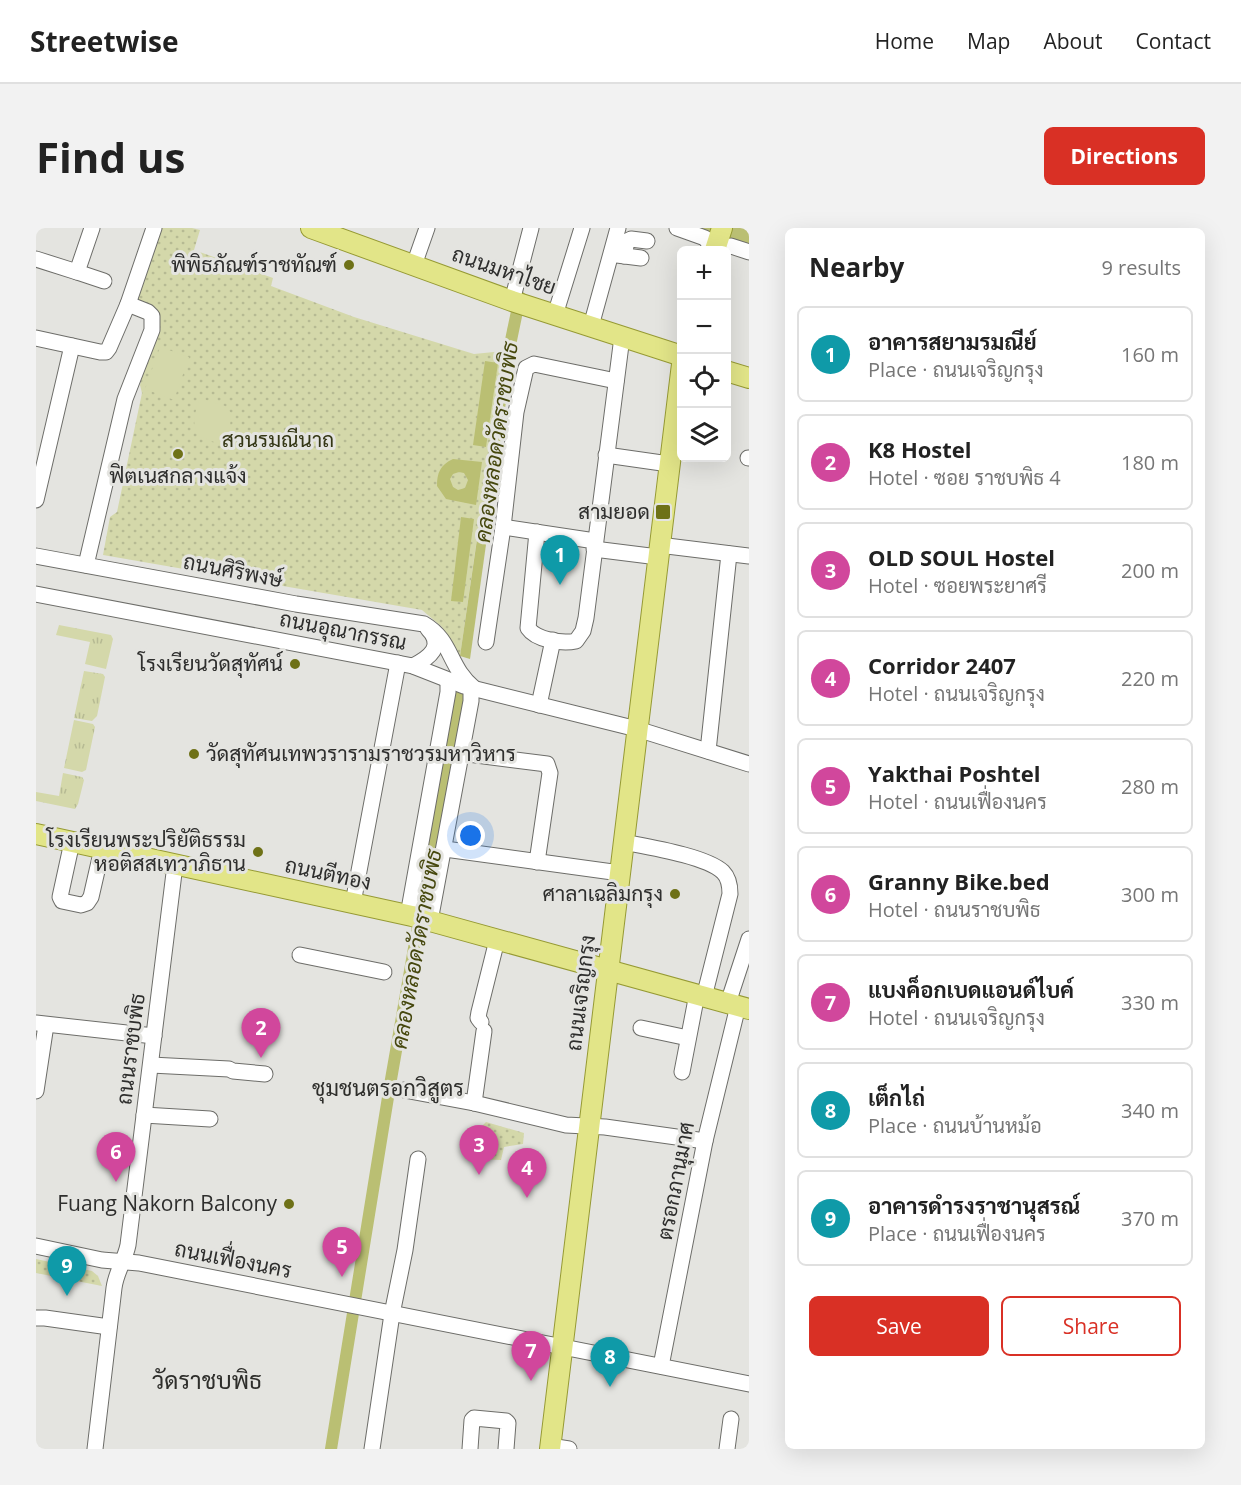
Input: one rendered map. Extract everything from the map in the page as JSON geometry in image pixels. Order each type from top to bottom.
[{"type":"main road","name":"ถนนมหาไชย","points":[[311,228],[519,303],[677,355]]},
{"type":"main road","points":[[716,246],[722,228]]},
{"type":"main road","points":[[731,372],[749,378]]},
{"type":"main road","name":"ถนนเจริญกรุง","points":[[556,1448],[562,1347],[677,397]]},
{"type":"main road","name":"ถนนตีทอง","points":[[36,834],[419,918],[739,1006]]},
{"type":"street","points":[[77,272],[92,228]]},
{"type":"street","points":[[36,338],[106,352],[128,304],[154,228]]},
{"type":"street","points":[[414,265],[428,228]]},
{"type":"street","points":[[519,303],[531,228]]},
{"type":"street","points":[[555,315],[582,228]]},
{"type":"street","points":[[617,255],[618,228]]},
{"type":"street","points":[[678,228],[705,238],[712,246]]},
{"type":"street","points":[[591,326],[617,255],[631,239],[647,241]]},
{"type":"street","points":[[731,246],[749,252]]},
{"type":"street","points":[[617,255],[641,258]]},
{"type":"street","points":[[36,259],[104,281]]},
{"type":"street","points":[[86,565],[125,399],[152,330],[152,316],[128,304]]},
{"type":"street","points":[[537,532],[528,628],[536,636],[570,643],[576,641],[583,631],[622,337]]},
{"type":"street","points":[[36,500],[72,346]]},
{"type":"street","points":[[486,642],[503,527],[516,412],[526,368],[534,364],[616,381]]},
{"type":"street","points":[[606,455],[669,464]]},
{"type":"street","points":[[503,527],[595,545],[749,556]]},
{"type":"street","points":[[708,751],[729,554]]},
{"type":"street","name":"ถนนศิริพงษ์","points":[[36,556],[296,604],[424,624]]},
{"type":"street","name":"ถนนอุณากรรณ","points":[[36,594],[406,664],[448,681],[637,729],[749,764]]},
{"type":"street","points":[[353,903],[406,664],[429,658],[433,652],[435,639],[433,633],[424,624]]},
{"type":"street","points":[[419,918],[445,849],[473,688],[458,673],[441,637],[424,624]]},
{"type":"street","points":[[539,705],[553,640]]},
{"type":"street","points":[[419,918],[448,681]]},
{"type":"street","points":[[460,753],[548,764],[550,773],[537,862]]},
{"type":"street","points":[[72,842],[60,897],[62,901],[81,905],[87,903],[91,897],[102,849]]},
{"type":"street","points":[[623,842],[705,862],[728,878],[730,894],[688,1038],[682,1072]]},
{"type":"street","points":[[445,849],[620,873]]},
{"type":"street","name":"ถนนราชบพิธ","points":[[95,1449],[116,1276],[124,1263],[128,1245],[175,865]]},
{"type":"street","name":"ตรอกภานุมาศ","points":[[662,1366],[705,1141],[739,1006],[749,939]]},
{"type":"street","points":[[474,1103],[482,1027],[479,1012],[497,940]]},
{"type":"street","points":[[300,955],[384,972]]},
{"type":"street","points":[[36,1091],[41,1024],[154,1036]]},
{"type":"street","points":[[641,1028],[688,1038]]},
{"type":"street","points":[[151,1065],[229,1069],[265,1074]]},
{"type":"street","points":[[404,1090],[474,1103],[566,1125],[705,1141]]},
{"type":"street","points":[[144,1115],[210,1119]]},
{"type":"street","points":[[372,1449],[418,1159]]},
{"type":"street","name":"ถนนเฟื่องนคร","points":[[36,1246],[124,1263],[139,1263],[749,1383]]},
{"type":"street","points":[[36,1318],[109,1327]]},
{"type":"street","points":[[470,1449],[474,1418],[506,1421],[508,1423],[506,1449]]},
{"type":"street","points":[[727,1449],[731,1419]]},
{"type":"green space","name":"สวนรมณีนาถ","points":[[156,228],[200,230],[194,250],[273,278],[271,286],[354,317],[474,354],[504,351],[460,656],[442,627],[422,610],[103,555],[110,517],[117,512],[142,393],[140,385],[156,317],[133,298]]},
{"type":"green space","points":[[160,347],[189,357],[174,400],[145,389]]},
{"type":"green space","points":[[200,398],[225,406],[231,413],[229,443],[214,442],[198,433],[194,423]]},
{"type":"green space","points":[[59,625],[111,635],[113,639],[106,669],[85,664],[90,642],[56,635]]},
{"type":"green space","points":[[84,671],[103,674],[105,677],[97,716],[92,721],[74,718]]},
{"type":"green space","points":[[74,720],[93,724],[95,727],[86,770],[82,772],[64,768]]},
{"type":"green space","points":[[63,773],[82,777],[84,780],[75,809],[36,801],[36,792],[59,796]]},
{"type":"green space","points":[[486,1122],[524,1133],[523,1144],[504,1147],[501,1160],[472,1159]]},
{"type":"green space","points":[[36,1259],[92,1271],[98,1276],[102,1286],[36,1273]]},
{"type":"water","points":[[688,228],[749,228],[749,247]]},
{"type":"water","points":[[508,327],[516,330],[470,659],[460,656]]},
{"type":"water","points":[[485,361],[498,363],[486,447],[473,445]]},
{"type":"water","points":[[453,459],[482,462],[476,505],[446,499],[437,486],[440,470]],"holes":[[[464,473],[468,480],[465,488],[458,490],[453,487],[450,479],[453,474]]]},
{"type":"water","points":[[461,517],[474,519],[463,602],[451,601]]},
{"type":"waterway","name":"คลองหลอดวัดราชบพิธ","points":[[510,345],[520,297]]},
{"type":"waterway","name":"คลองหลอดวัดราชบพิธ","points":[[331,1449],[390,1085],[458,697]]},
{"type":"place","name":"พิพิธภัณฑ์ราชทัณฑ์","points":[[349,265]]},
{"type":"place","name":"ฟิตเนสกลางแจ้ง","points":[[178,454]]},
{"type":"place","name":"สามยอด","points":[[663,512]]},
{"type":"place","name":"อาคารสยามรมณีย์","points":[[560,585]]},
{"type":"place","name":"โรงเรียนวัดสุทัศน์","points":[[295,664]]},
{"type":"place","name":"วัดสุทัศนเทพวรารามราชวรมหาวิหาร","points":[[194,754]]},
{"type":"place","name":"โรงเรียนพระปริยัติธรรม หอติสสเทวาภิธาน","points":[[258,852]]},
{"type":"place","name":"ศาลาเฉลิมกรุง","points":[[675,894]]},
{"type":"place","name":"K8 Hostel","points":[[261,1058]]},
{"type":"place","name":"OLD SOUL Hostel","points":[[479,1175]]},
{"type":"place","name":"Granny Bike.bed","points":[[116,1182]]},
{"type":"place","name":"Corridor 2407","points":[[527,1198]]},
{"type":"place","name":"Fuang Nakorn Balcony","points":[[289,1204]]},
{"type":"place","name":"Yakthai Poshtel","points":[[342,1277]]},
{"type":"place","name":"อาคารดำรงราชานุสรณ์","points":[[67,1296]]},
{"type":"place","name":"แบงค็อกเบดแอนด์ไบค์","points":[[531,1381]]},
{"type":"place","name":"เต็กไถ่","points":[[610,1387]]},
{"type":"district","name":"ชุมชนตรอกวิสูตร","points":[[388,1088]]},
{"type":"district","name":"วัดราชบพิธ","points":[[207,1381]]}]
